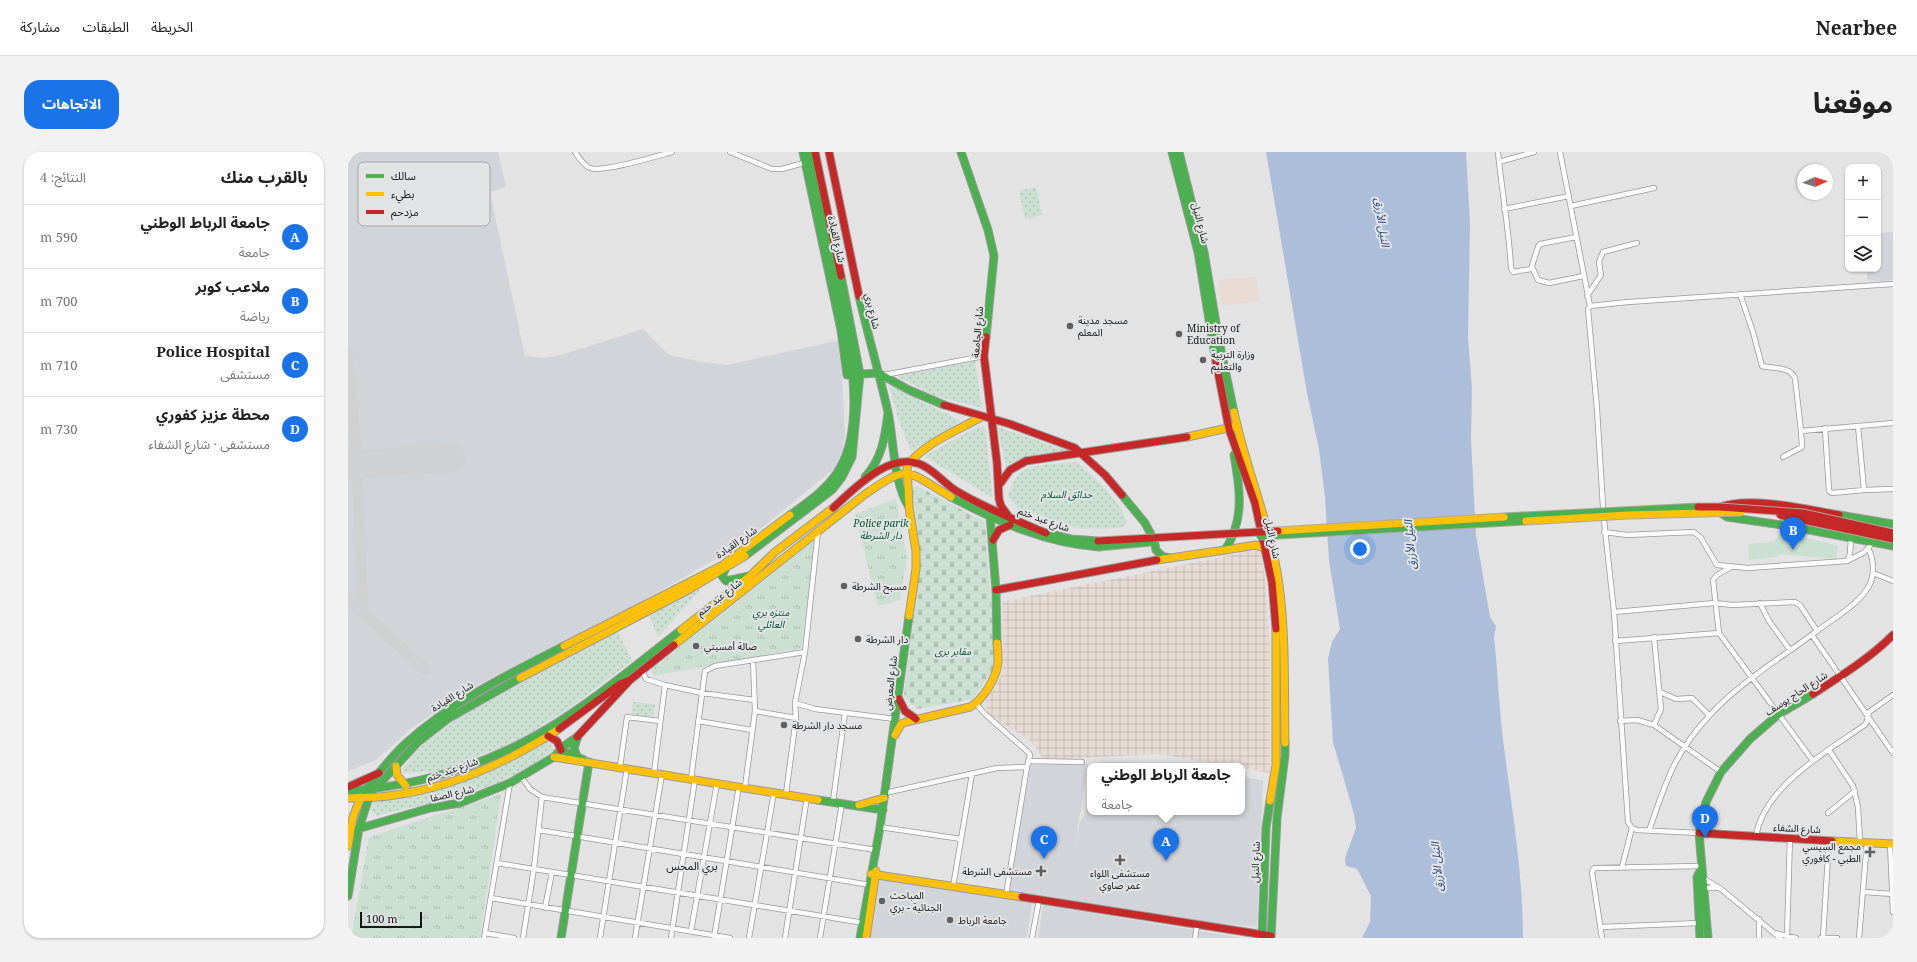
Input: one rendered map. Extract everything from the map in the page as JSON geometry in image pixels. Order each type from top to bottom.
[{"type":"main road","name":"شارع القيادة","points":[[802,152],[808,162]]},
{"type":"main road","name":"شارع القيادة","points":[[367,794],[379,773],[390,761],[425,726],[455,705],[725,570],[767,541],[832,490],[842,477],[852,457],[854,442],[853,375],[850,344],[808,162],[808,152]]},
{"type":"main road","name":"شارع القيادة","points":[[367,794],[429,732],[464,708],[723,565],[747,549],[827,486],[837,474],[846,455],[851,425],[855,342],[815,152]]},
{"type":"main road","name":"شارع بري","points":[[829,152],[865,322],[881,374],[898,475]]},
{"type":"main road","name":"شارع الجامعة","points":[[961,152],[968,179],[992,244],[994,256],[984,356],[990,420],[997,463],[1000,502],[1009,517]]},
{"type":"main road","name":"شارع النيل","points":[[1172,152],[1198,252],[1215,358],[1229,429],[1255,503],[1272,582],[1276,624],[1276,765],[1266,828],[1262,936]]},
{"type":"main road","name":"شارع النيل","points":[[1179,152],[1204,252],[1219,341],[1236,426],[1269,534],[1277,573],[1283,626],[1285,755],[1277,818],[1271,937]]},
{"type":"main road","points":[[853,375],[881,374],[917,394],[990,420],[1010,424],[1071,446],[1083,454],[1105,475],[1145,523],[1154,540],[1156,550],[1162,556],[1170,558]]},
{"type":"main road","points":[[853,492],[868,475],[880,456],[888,413]]},
{"type":"main road","points":[[909,461],[982,417]]},
{"type":"main road","points":[[998,489],[1003,477],[1017,464],[1037,459],[1083,454],[1202,435],[1236,426]]},
{"type":"main road","points":[[1225,550],[1232,541],[1239,514],[1239,485],[1235,447]]},
{"type":"main road","name":"شارع عبد ختم","points":[[348,798],[406,786],[448,774],[499,754],[562,720],[630,670],[752,575],[778,550],[878,471],[897,463],[909,461],[923,466],[940,477],[949,487],[958,492],[1009,517],[1049,534],[1098,544]]},
{"type":"main road","name":"شارع المعرض","points":[[866,938],[866,923],[874,875],[876,850],[883,810],[917,559],[909,507],[910,500],[907,473],[909,461]]},
{"type":"main road","name":"شارع عبد ختم","points":[[367,794],[406,792],[450,782],[502,761],[548,736],[577,717],[620,684],[630,680],[864,495],[898,475],[907,473],[917,476],[939,490],[990,516],[1038,537],[1062,544],[1077,546],[1098,544]]},
{"type":"main road","name":"شارع المعرض","points":[[898,475],[905,501],[909,507]]},
{"type":"main road","points":[[1720,510],[1732,503],[1780,505],[1893,524]]},
{"type":"main road","points":[[1098,544],[1668,508],[1803,513],[1893,533]]},
{"type":"main road","points":[[1720,510],[1727,517],[1790,526],[1850,538],[1871,546],[1893,546]]},
{"type":"main road","points":[[1720,510],[1752,512],[1798,518],[1893,539]]},
{"type":"main road","points":[[892,745],[901,724],[916,719],[963,710],[976,704],[992,681],[998,668],[996,590],[990,516]]},
{"type":"main road","points":[[993,540],[995,533],[999,528],[1010,525]]},
{"type":"main road","points":[[996,590],[1170,558],[1256,545],[1264,548]]},
{"type":"main road","points":[[1885,545],[1893,551]]},
{"type":"main road","points":[[725,570],[722,576],[727,581],[752,575]]},
{"type":"main road","name":"شارع الحاج يوسف","points":[[1708,938],[1700,877],[1701,868],[1699,833],[1706,802],[1721,772],[1750,739],[1779,714],[1840,677],[1882,646],[1893,635]]},
{"type":"main road","name":"شارع الصفا","points":[[349,831],[430,808],[460,803],[510,783],[554,757],[578,736],[630,680]]},
{"type":"main road","points":[[898,696],[903,709],[907,714],[916,719]]},
{"type":"main road","points":[[895,719],[916,719]]},
{"type":"main road","points":[[548,736],[554,737],[558,741],[561,750],[588,762]]},
{"type":"main road","points":[[577,756],[574,748],[578,736]]},
{"type":"main road","points":[[554,757],[883,810]]},
{"type":"main road","points":[[561,938],[583,803],[588,762]]},
{"type":"main road","points":[[396,766],[396,774],[398,778],[406,786]]},
{"type":"main road","points":[[348,787],[379,773]]},
{"type":"main road","points":[[348,792],[367,794]]},
{"type":"main road","points":[[348,896],[359,828],[367,794]]},
{"type":"main road","points":[[348,846],[349,831],[355,807],[367,794]]},
{"type":"main road","points":[[857,805],[884,796]]},
{"type":"main road","name":"شارع الشفاء","points":[[1699,833],[1891,843]]},
{"type":"main road","points":[[874,875],[1197,924],[1271,937]]},
{"type":"main road","name":"شارع الحاج يوسف","points":[[1700,938],[1701,888]]},
{"type":"main road","name":"شارع المعرض","points":[[860,938],[866,923]]},
{"type":"street","points":[[575,152],[584,164],[593,169],[628,163],[672,152]]},
{"type":"street","points":[[730,152],[772,169],[782,169],[808,162]]},
{"type":"street","points":[[1498,152],[1504,210],[1509,231],[1512,271],[1516,272],[1530,270],[1540,244],[1576,237]]},
{"type":"street","points":[[1499,162],[1534,152]]},
{"type":"street","points":[[1560,152],[1590,306],[1588,309],[1598,417],[1603,507]]},
{"type":"street","points":[[1571,206],[1654,188]]},
{"type":"street","points":[[1504,210],[1569,196]]},
{"type":"street","points":[[1587,296],[1601,275],[1599,262],[1603,252],[1637,243]]},
{"type":"street","points":[[1532,267],[1538,280],[1547,283],[1583,276]]},
{"type":"street","points":[[1590,306],[1613,303],[1893,284]]},
{"type":"street","points":[[1740,294],[1753,332],[1762,366],[1786,369],[1792,372],[1795,378],[1802,447],[1783,457]]},
{"type":"street","points":[[881,374],[984,356]]},
{"type":"street","points":[[1801,431],[1893,423]]},
{"type":"street","points":[[1858,426],[1864,490]]},
{"type":"street","points":[[1825,428],[1829,492],[1893,489]]},
{"type":"street","points":[[1604,520],[1604,532],[1614,612],[1627,814],[1632,828],[1622,867]]},
{"type":"street","points":[[786,794],[796,718],[795,703],[804,652],[818,531]]},
{"type":"street","points":[[1604,532],[1627,534],[1694,532],[1701,538],[1717,565],[1748,568],[1847,561],[1871,546]]},
{"type":"street","points":[[1847,561],[1850,554],[1850,538]]},
{"type":"street","points":[[1649,831],[1669,774],[1684,746],[1709,715],[1726,698],[1861,597],[1869,585],[1873,573],[1871,546]]},
{"type":"street","points":[[1731,567],[1717,575],[1713,580],[1719,633],[1813,761]]},
{"type":"street","points":[[1873,573],[1893,581]]},
{"type":"street","points":[[1614,612],[1716,603],[1732,605],[1798,602],[1817,631]]},
{"type":"street","points":[[1760,603],[1769,622],[1790,650]]},
{"type":"street","points":[[1615,641],[1719,633]]},
{"type":"street","points":[[1812,635],[1893,753]]},
{"type":"street","points":[[1654,637],[1661,709],[1654,725]]},
{"type":"street","points":[[671,938],[689,821],[698,721],[705,671],[709,668],[804,652]]},
{"type":"street","points":[[714,937],[726,861],[742,787],[755,711],[753,660]]},
{"type":"street","points":[[642,670],[646,679],[665,686],[754,700]]},
{"type":"street","points":[[654,773],[665,686]]},
{"type":"street","points":[[1660,692],[1676,699],[1692,698],[1709,715]]},
{"type":"street","points":[[1756,836],[1757,827],[1776,794],[1784,784],[1813,761],[1866,724],[1869,712],[1893,695]]},
{"type":"street","points":[[795,703],[815,709],[895,719]]},
{"type":"street","points":[[976,704],[1030,755],[1006,895]]},
{"type":"street","points":[[755,711],[796,718]]},
{"type":"street","points":[[833,801],[845,713]]},
{"type":"street","points":[[600,938],[620,809],[628,717],[660,721]]},
{"type":"street","points":[[1620,721],[1637,720],[1654,725],[1721,772]]},
{"type":"street","points":[[698,721],[752,730]]},
{"type":"street","points":[[1829,750],[1853,786],[1855,792],[1860,842]]},
{"type":"street","points":[[1028,762],[1082,762]]},
{"type":"street","points":[[884,796],[997,768],[1027,767]]},
{"type":"street","points":[[635,938],[662,774]]},
{"type":"street","points":[[953,887],[972,774]]},
{"type":"street","points":[[521,777],[530,788],[542,797],[876,850]]},
{"type":"street","points":[[510,783],[485,936],[514,938]]},
{"type":"street","points":[[692,931],[716,783]]},
{"type":"street","points":[[749,938],[774,792]]},
{"type":"street","points":[[1828,813],[1855,792]]},
{"type":"street","points":[[522,938],[534,868],[542,797]]},
{"type":"street","points":[[785,938],[807,797]]},
{"type":"street","points":[[820,938],[842,803]]},
{"type":"street","points":[[880,827],[961,839]]},
{"type":"street","points":[[1632,828],[1649,831],[1699,833]]},
{"type":"street","points":[[539,830],[577,838],[872,885]]},
{"type":"street","points":[[1787,936],[1790,837]]},
{"type":"street","points":[[1829,840],[1822,938],[1837,938]]},
{"type":"street","points":[[1860,938],[1868,842]]},
{"type":"street","points":[[1891,843],[1893,912]]},
{"type":"street","points":[[496,863],[866,923]]},
{"type":"street","points":[[1602,938],[1592,872],[1594,868],[1701,868]]},
{"type":"street","points":[[545,908],[552,872]]},
{"type":"street","points":[[1700,877],[1721,888],[1780,938]]},
{"type":"street","points":[[1701,888],[1721,888]]},
{"type":"street","points":[[1864,892],[1892,894]]},
{"type":"street","points":[[491,898],[565,912],[692,931],[714,937],[730,938]]},
{"type":"street","points":[[1032,938],[1039,900]]},
{"type":"street","points":[[1759,919],[1759,938]]},
{"type":"street","points":[[1601,927],[1700,923]]},
{"type":"street","points":[[1195,938],[1197,924]]},
{"type":"street","points":[[1773,932],[1796,938]]},
{"type":"shaded area","points":[[348,152],[498,152],[506,187],[490,192],[525,356],[544,358],[561,355],[643,329],[669,355],[727,365],[840,340],[845,434],[842,451],[836,467],[741,545],[621,613],[466,691],[412,728],[376,760],[348,771]]},
{"type":"shaded area","points":[[1893,232],[1893,280],[1881,282],[1867,279],[1867,272],[1881,272],[1881,233]]},
{"type":"shaded area","points":[[1256,277],[1258,302],[1222,305],[1218,280]]},
{"type":"shaded area","points":[[1260,549],[1265,579],[1270,653],[1270,773],[1245,769],[1245,763],[1210,763],[1158,754],[1044,760],[1031,741],[988,714],[985,701],[996,685],[1003,671],[1002,602]]},
{"type":"shaded area","points":[[1127,762],[1142,763],[1101,763]]},
{"type":"shaded area","points":[[1087,764],[1075,845],[1080,822],[1085,814],[1087,803],[1087,815],[1245,815],[1245,777],[1263,781],[1257,927],[1209,922],[1008,890],[1031,765]]},
{"type":"shaded area","name":"جامعة الرباط","points":[[878,878],[1032,902],[1027,938],[868,938]]},
{"type":"shaded area","points":[[1043,905],[1242,938],[1038,938]]},
{"type":"green space","points":[[1036,187],[1042,215],[1025,219],[1019,191]]},
{"type":"green space","points":[[975,361],[982,408],[935,396],[897,376]]},
{"type":"green space","points":[[889,385],[961,421],[911,451],[898,418]]},
{"type":"green space","points":[[979,426],[985,428],[993,498],[924,456]]},
{"type":"green space","points":[[997,427],[1072,452],[1022,459],[1006,466]]},
{"type":"green space","name":"حدائق السلام","points":[[1076,462],[1115,500],[1125,518],[1126,525],[1119,528],[1083,529],[1018,509],[1008,496],[1014,481],[1019,474],[1025,470],[1043,465]]},
{"type":"green space","name":"مقابر برى","points":[[917,486],[985,522],[996,665],[973,699],[917,709],[904,696],[921,557],[912,489]]},
{"type":"green space","name":"Police parik دار الشرطة","points":[[896,499],[907,557],[900,600],[878,606],[855,514]]},
{"type":"green space","points":[[1779,535],[1812,539],[1838,546],[1836,559],[1780,554],[1777,557],[1749,560],[1748,544],[1774,542]]},
{"type":"green space","name":"منتزه بري العائلي","points":[[816,539],[807,619],[801,648],[654,676],[651,670]]},
{"type":"green space","points":[[702,588],[658,637],[649,615]]},
{"type":"green space","points":[[618,632],[632,661],[568,709],[530,733],[502,747],[438,772],[403,773],[402,769],[423,744],[468,711]]},
{"type":"green space","points":[[633,702],[655,704],[653,718],[632,715]]},
{"type":"green space","points":[[547,741],[555,750],[526,769],[496,784],[430,804],[377,816],[371,812],[370,805],[376,800],[392,795],[435,790],[463,782],[493,770],[535,749]]},
{"type":"green space","points":[[501,794],[480,938],[351,938],[369,837]]},
{"type":"water","name":"النيل الأزرق","points":[[1266,152],[1466,152],[1470,223],[1468,338],[1472,389],[1471,439],[1476,535],[1490,617],[1496,626],[1494,637],[1501,719],[1519,866],[1523,914],[1523,938],[1362,938],[1370,922],[1371,896],[1357,869],[1346,866],[1345,858],[1356,828],[1354,814],[1333,742],[1328,659],[1332,642],[1340,629],[1329,560],[1325,497],[1319,449],[1307,393]]},
{"type":"taxiway","points":[[348,354],[357,464],[363,614]]},
{"type":"taxiway","points":[[348,600],[425,669]]},
{"type":"runway","points":[[348,465],[451,458]]},
{"type":"traffic: fast","points":[[803,152],[841,330],[847,375],[878,373],[909,390],[944,405]]},
{"type":"traffic: fast","points":[[790,515],[818,494],[830,482],[840,468],[849,446],[853,422],[854,394],[848,338],[808,152]]},
{"type":"traffic: fast","points":[[961,152],[988,230],[994,256],[986,337]]},
{"type":"traffic: fast","points":[[1172,152],[1198,252],[1216,362]]},
{"type":"traffic: fast","points":[[1179,152],[1204,252],[1219,341],[1234,412]]},
{"type":"traffic: fast","points":[[745,556],[832,490],[842,477],[852,457],[860,374],[841,276]]},
{"type":"traffic: fast","points":[[859,296],[888,412],[897,474],[900,486],[909,507]]},
{"type":"traffic: fast","points":[[865,477],[875,463],[882,447],[888,413]]},
{"type":"traffic: fast","points":[[1225,550],[1236,527],[1238,515],[1239,492],[1234,455]]},
{"type":"traffic: fast","points":[[1122,495],[1145,523],[1154,540],[1156,550],[1162,556],[1170,558]]},
{"type":"traffic: fast","points":[[951,497],[987,515],[1023,530],[1060,541],[1099,547]]},
{"type":"traffic: fast","points":[[1504,517],[1698,507]]},
{"type":"traffic: fast","points":[[1721,513],[1727,517],[1789,526],[1893,546]]},
{"type":"traffic: fast","points":[[1839,515],[1893,524]]},
{"type":"traffic: fast","points":[[990,516],[996,590],[997,643]]},
{"type":"traffic: fast","points":[[1260,536],[1526,521]]},
{"type":"traffic: fast","points":[[1046,533],[1071,539],[1098,541]]},
{"type":"traffic: fast","points":[[1099,547],[1152,542]]},
{"type":"traffic: fast","points":[[725,570],[722,576],[726,581],[749,576]]},
{"type":"traffic: fast","points":[[860,938],[880,827],[909,616]]},
{"type":"traffic: fast","points":[[348,791],[379,788],[439,776],[495,756],[522,743],[549,728],[616,682],[681,630]]},
{"type":"traffic: fast","points":[[363,793],[405,744],[442,715],[481,690],[564,646]]},
{"type":"traffic: fast","points":[[372,792],[418,742],[449,718],[520,678]]},
{"type":"traffic: fast","points":[[1708,938],[1699,833],[1706,802],[1721,772],[1750,739],[1779,714],[1813,694]]},
{"type":"traffic: fast","points":[[577,756],[574,748],[578,736]]},
{"type":"traffic: fast","points":[[354,830],[430,808],[460,803],[510,783],[554,757],[564,746],[577,737]]},
{"type":"traffic: fast","points":[[1271,938],[1277,818],[1285,755],[1285,743]]},
{"type":"traffic: fast","points":[[561,750],[584,760]]},
{"type":"traffic: fast","points":[[561,938],[589,762]]},
{"type":"traffic: fast","points":[[348,896],[359,828],[369,797]]},
{"type":"traffic: fast","points":[[818,800],[883,810]]},
{"type":"traffic: fast","points":[[1262,938],[1266,828],[1270,801]]},
{"type":"traffic: fast","points":[[1700,938],[1697,877],[1701,869]]},
{"type":"traffic: slow","points":[[1234,412],[1270,541],[1279,585],[1284,644],[1285,743]]},
{"type":"traffic: slow","points":[[909,616],[916,569],[916,551],[909,507],[907,466],[922,451],[941,438],[981,417]]},
{"type":"traffic: slow","points":[[1187,437],[1237,426]]},
{"type":"traffic: slow","points":[[674,645],[864,495],[891,478],[900,474],[916,476],[951,497]]},
{"type":"traffic: slow","points":[[681,630],[750,576],[775,552],[833,508]]},
{"type":"traffic: slow","points":[[1526,521],[1628,515],[1741,512]]},
{"type":"traffic: slow","points":[[564,646],[723,565],[790,515]]},
{"type":"traffic: slow","points":[[1278,531],[1504,517]]},
{"type":"traffic: slow","points":[[1225,550],[1256,545],[1264,548]]},
{"type":"traffic: slow","points":[[1157,560],[1225,550]]},
{"type":"traffic: slow","points":[[520,678],[690,589],[745,556]]},
{"type":"traffic: slow","points":[[1270,801],[1276,765],[1276,629]]},
{"type":"traffic: slow","points":[[895,735],[901,724],[906,722],[970,707],[975,704],[984,694],[995,674],[998,662],[997,643]]},
{"type":"traffic: slow","points":[[348,798],[383,797],[433,787],[455,780],[498,763],[559,729]]},
{"type":"traffic: slow","points":[[554,757],[818,800]]},
{"type":"traffic: slow","points":[[396,766],[397,775],[406,786]]},
{"type":"traffic: slow","points":[[348,846],[353,817],[361,797]]},
{"type":"traffic: slow","points":[[859,805],[884,798]]},
{"type":"traffic: slow","points":[[1832,841],[1893,844]]},
{"type":"traffic: slow","points":[[866,938],[876,871]]},
{"type":"traffic: slow","points":[[871,874],[1022,897]]},
{"type":"traffic: jam","points":[[815,152],[841,276]]},
{"type":"traffic: jam","points":[[829,152],[859,296]]},
{"type":"traffic: jam","points":[[986,337],[984,356],[997,463],[999,499],[1001,506],[1009,517]]},
{"type":"traffic: jam","points":[[1216,362],[1229,429],[1255,503],[1272,582],[1276,629]]},
{"type":"traffic: jam","points":[[944,405],[1010,424],[1075,448],[1105,475],[1122,495]]},
{"type":"traffic: jam","points":[[999,485],[1010,470],[1026,461],[1187,437]]},
{"type":"traffic: jam","points":[[833,508],[874,473],[899,463],[912,462],[929,469],[968,498],[1046,533]]},
{"type":"traffic: jam","points":[[1720,507],[1733,504],[1763,503],[1839,515]]},
{"type":"traffic: jam","points":[[1698,507],[1720,507],[1803,513],[1893,533]]},
{"type":"traffic: jam","points":[[1780,515],[1893,539]]},
{"type":"traffic: jam","points":[[993,540],[999,530],[1010,525]]},
{"type":"traffic: jam","points":[[1098,541],[1278,531]]},
{"type":"traffic: jam","points":[[996,590],[1157,560]]},
{"type":"traffic: jam","points":[[1813,694],[1865,659],[1893,635]]},
{"type":"traffic: jam","points":[[559,729],[620,684],[630,680],[674,645]]},
{"type":"traffic: jam","points":[[577,737],[630,680]]},
{"type":"traffic: jam","points":[[899,699],[905,711],[916,719]]},
{"type":"traffic: jam","points":[[548,736],[557,741],[561,750]]},
{"type":"traffic: jam","points":[[348,787],[379,773]]},
{"type":"traffic: jam","points":[[1699,833],[1832,841]]},
{"type":"traffic: jam","points":[[1022,897],[1271,936]]},
{"type":"place","name":"مسجد مدينة المعلم","points":[[1070,326]]},
{"type":"place","name":"Ministry of Education","points":[[1179,334]]},
{"type":"place","name":"وزارة التربية والتعليم","points":[[1203,360]]},
{"type":"place","name":"ملاعب كوبر","points":[[1793,550]]},
{"type":"place","name":"مسبح الشرطة","points":[[844,586]]},
{"type":"place","name":"دار الشرطة","points":[[858,639]]},
{"type":"place","name":"صالة أمسيتي","points":[[696,646]]},
{"type":"place","name":"مسجد دار الشرطة","points":[[784,725]]},
{"type":"place","name":"محطة عزيز كفوري","points":[[1705,838]]},
{"type":"place","name":"مجمع السيسي الطبي - كافوري","points":[[1870,852]]},
{"type":"place","name":"Police Hospital","points":[[1044,859]]},
{"type":"place","name":"مستشفى اللواء عمر صاوي","points":[[1120,860]]},
{"type":"place","name":"جامعة الرباط الوطني","points":[[1166,861]]},
{"type":"place","name":"مستشفى الشرطة","points":[[1041,871]]},
{"type":"place","name":"المباحث الجنائية - بري","points":[[882,901]]},
{"type":"place","name":"جامعة الرباط","points":[[950,920]]},
{"type":"district","name":"بري المحس","points":[[692,866]]}]
